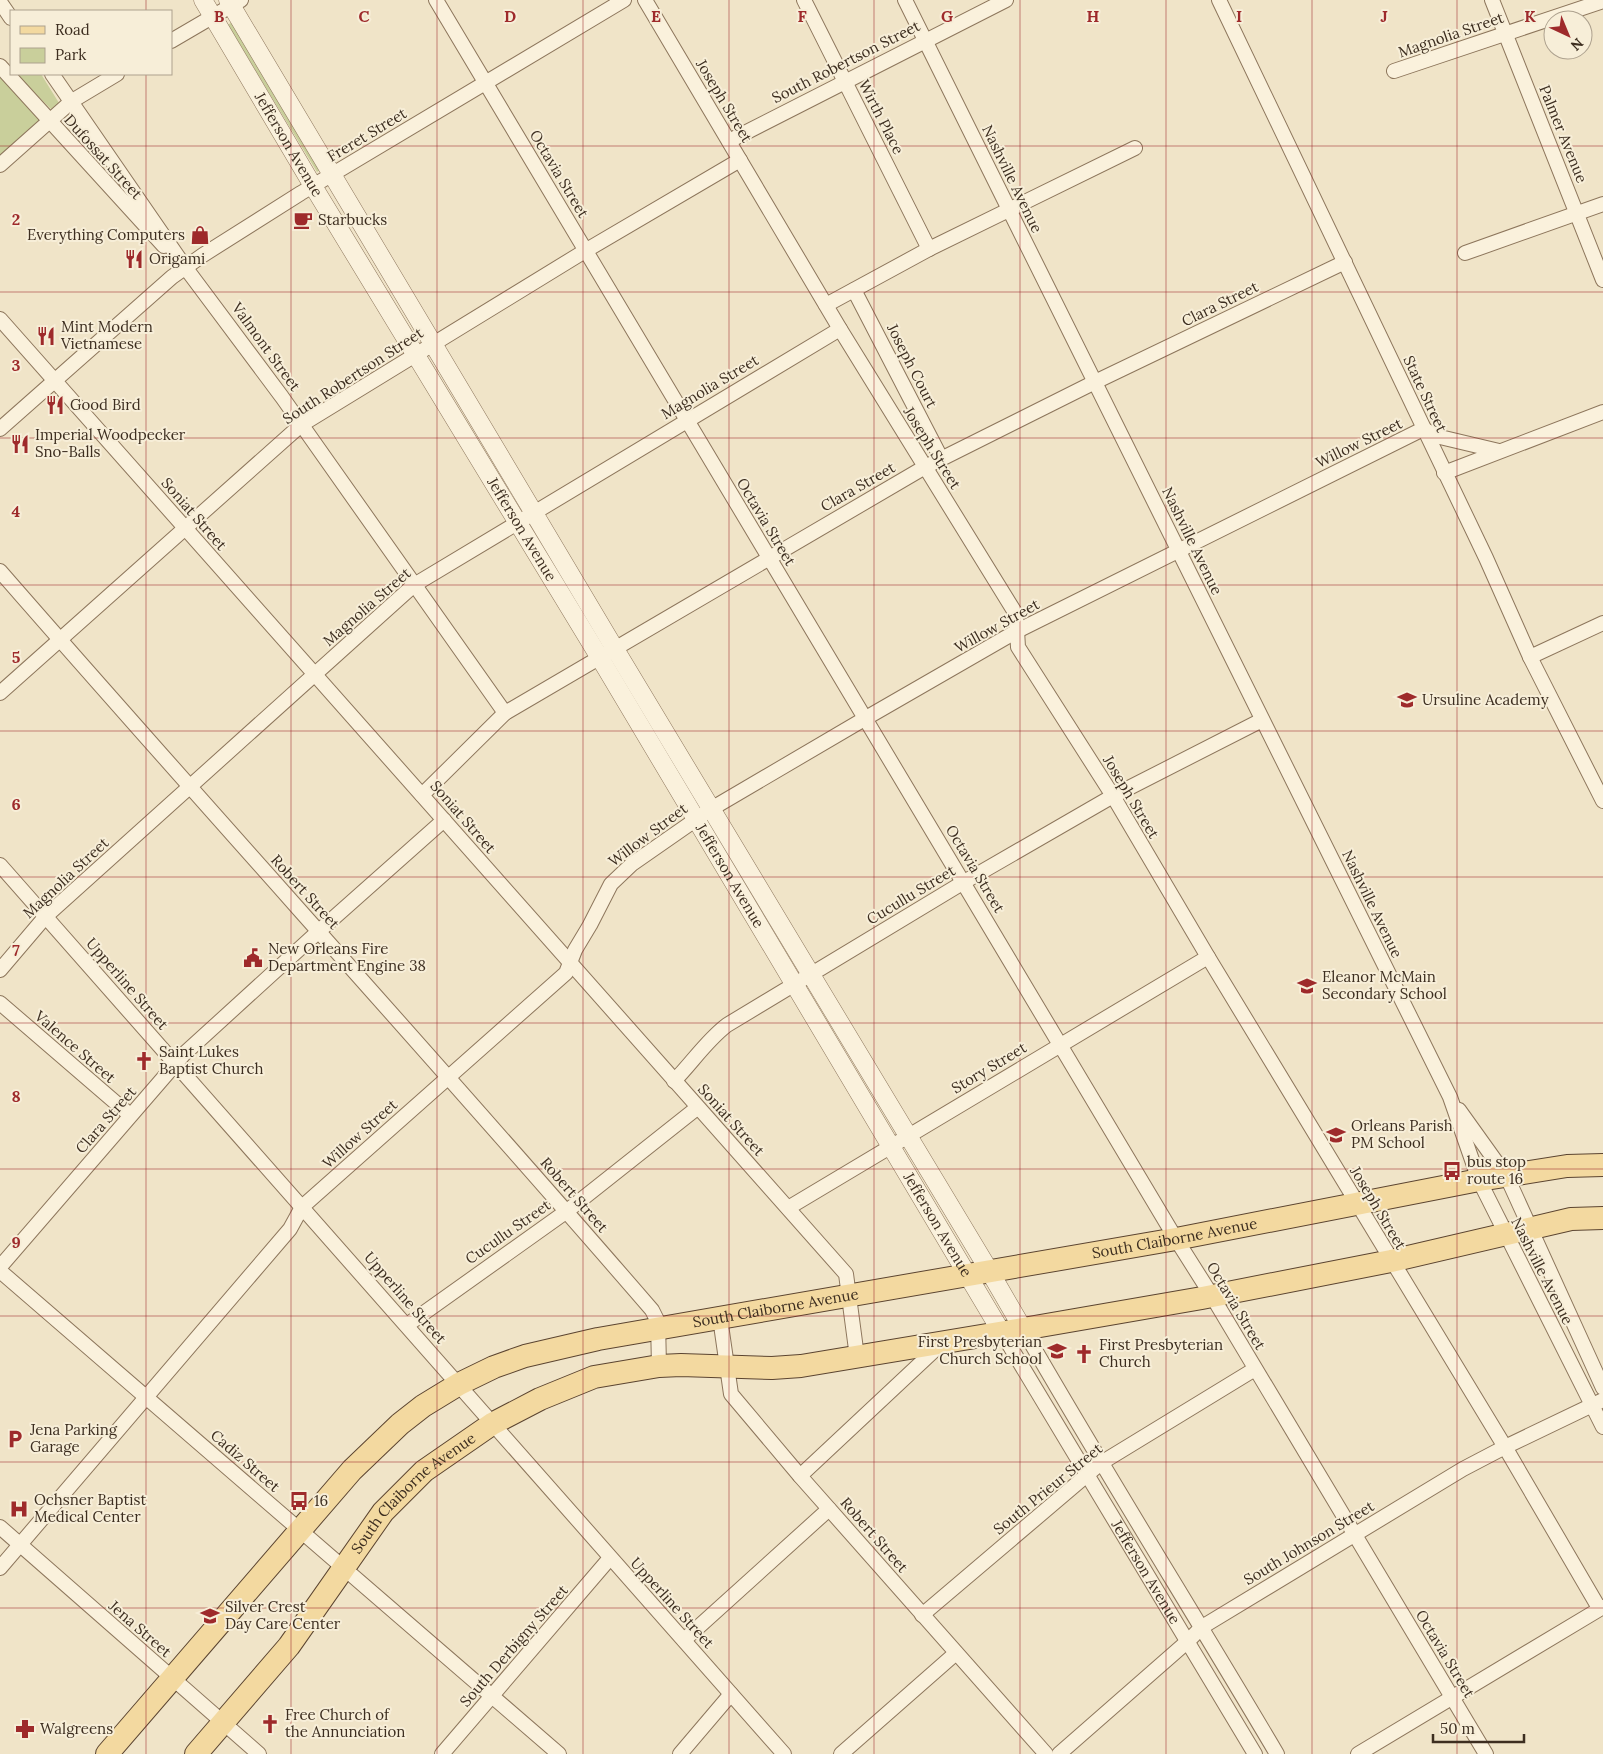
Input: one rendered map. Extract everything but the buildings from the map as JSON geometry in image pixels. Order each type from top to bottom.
[{"type":"main road","name":"South Claiborne Avenue","points":[[107,1754],[299,1529],[373,1448],[423,1406],[459,1384],[494,1367],[525,1356],[598,1339],[1176,1239],[1479,1180],[1567,1166],[1603,1165]]},
{"type":"main road","name":"South Claiborne Avenue","points":[[196,1754],[289,1646],[383,1512],[424,1471],[492,1424],[540,1399],[594,1377],[659,1366],[772,1368],[801,1366],[1212,1296],[1392,1261],[1571,1219],[1603,1218]]},
{"type":"street","name":"Jefferson Avenue","points":[[203,0],[516,523],[607,653],[712,809],[990,1272],[1012,1331],[1088,1474],[1255,1754]]},
{"type":"street","name":"Octavia Street","points":[[436,0],[1486,1754]]},
{"type":"street","name":"Freret Street","points":[[0,429],[185,266],[313,186],[624,0]]},
{"type":"street","name":"Joseph Street","points":[[645,0],[826,306],[1016,614],[1018,647],[1113,796],[1208,957],[1601,1607]]},
{"type":"street","name":"Wirth Place","points":[[804,0],[929,249]]},
{"type":"street","name":"Nashville Avenue","points":[[905,0],[1450,1097],[1479,1180],[1505,1234],[1597,1402],[1603,1427]]},
{"type":"street","name":"South Robertson Street","points":[[729,141],[1006,0]]},
{"type":"street","name":"State Street","points":[[1220,0],[1486,558],[1530,657],[1603,801]]},
{"type":"street","name":"Palmer Avenue","points":[[1492,0],[1603,280]]},
{"type":"street","name":"Magnolia Street","points":[[1394,71],[1603,0]]},
{"type":"street","points":[[0,2],[10,17]]},
{"type":"street","name":"Jefferson Avenue","points":[[233,2],[333,175],[534,512],[696,820],[967,1276],[1012,1331],[1101,1463],[1202,1627],[1277,1754]]},
{"type":"street","points":[[172,40],[233,2]]},
{"type":"street","name":"Dufossat Street","points":[[0,66],[155,238],[185,266]]},
{"type":"street","name":"Valmont Street","points":[[53,75],[185,266],[282,396],[506,714]]},
{"type":"street","points":[[0,165],[72,101],[115,75]]},
{"type":"street","points":[[826,306],[929,249],[1135,148]]},
{"type":"street","name":"South Robertson Street","points":[[0,693],[301,425],[586,251],[740,160]]},
{"type":"street","points":[[1465,253],[1603,204]]},
{"type":"street","name":"Clara Street","points":[[422,795],[506,714],[925,466],[1345,262]]},
{"type":"street","name":"Joseph Court","points":[[854,290],[941,458]]},
{"type":"street","name":"Soniat Street","points":[[0,319],[846,1274],[857,1357]]},
{"type":"street","name":"Magnolia Street","points":[[0,970],[46,916],[414,585],[840,329]]},
{"type":"street","points":[[1444,473],[1603,412]]},
{"type":"street","name":"Willow Street","points":[[0,1568],[290,1229],[302,1207],[566,973],[574,950],[590,925],[611,884],[632,864],[712,809],[1017,632],[1423,429],[1440,437],[1499,451]]},
{"type":"street","name":"Robert Street","points":[[0,571],[189,787],[567,1211],[652,1310],[658,1322],[658,1329]]},
{"type":"street","points":[[1530,657],[1603,623]]},
{"type":"street","name":"Cucullu Street","points":[[674,1081],[714,1035],[726,1025],[964,882],[1113,796],[1262,720]]},
{"type":"street","name":"Clara Street","points":[[0,1269],[184,1054],[318,931],[444,820]]},
{"type":"street","name":"Upperline Street","points":[[0,865],[407,1324],[492,1424],[784,1754]]},
{"type":"street","name":"Story Street","points":[[788,1208],[1208,957]]},
{"type":"street","name":"Valence Street","points":[[0,1003],[130,1115]]},
{"type":"street","name":"Nashville Avenue","points":[[1450,1097],[1507,1177],[1603,1388]]},
{"type":"street","name":"Cucullu Street","points":[[407,1324],[567,1211],[697,1108]]},
{"type":"street","name":"Cadiz Street","points":[[0,1269],[343,1569],[559,1754]]},
{"type":"street","name":"Robert Street","points":[[720,1318],[731,1394],[800,1476],[1046,1754]]},
{"type":"street","points":[[658,1329],[659,1366]]},
{"type":"street","points":[[800,1476],[942,1343]]},
{"type":"street","name":"South Prieur Street","points":[[922,1615],[1101,1463],[1255,1369]]},
{"type":"street","name":"South Johnson Street","points":[[1059,1754],[1202,1627],[1463,1470],[1505,1447],[1597,1402]]},
{"type":"street","points":[[684,1640],[829,1509]]},
{"type":"street","name":"Jena Street","points":[[0,1527],[258,1754]]},
{"type":"street","name":"South Derbigny Street","points":[[442,1754],[610,1558]]},
{"type":"street","points":[[1358,1754],[1601,1607]]},
{"type":"street","points":[[841,1754],[956,1653]]},
{"type":"street","points":[[680,1754],[731,1694]]},
{"type":"green space","points":[[234,20],[323,168],[317,172],[228,25]]},
{"type":"green space","points":[[0,66],[50,121],[0,165]]},
{"type":"green space","points":[[16,75],[42,75],[59,103],[52,110]]},
{"type":"place","name":"Starbucks","points":[[303,220]]},
{"type":"place","name":"Everything Computers","points":[[200,235]]},
{"type":"place","name":"Origami","points":[[134,259]]},
{"type":"place","name":"Mint Modern Vietnamese","points":[[46,336]]},
{"type":"place","name":"Good Bird","points":[[55,405]]},
{"type":"place","name":"Imperial Woodpecker Sno-Balls","points":[[20,444]]},
{"type":"place","name":"Ursuline Academy","points":[[1407,700]]},
{"type":"place","name":"New Orleans Fire Department Engine 38","points":[[253,958]]},
{"type":"place","name":"Eleanor McMain Secondary School","points":[[1307,986]]},
{"type":"place","name":"Saint Lukes Baptist Church","points":[[144,1061]]},
{"type":"place","name":"Orleans Parish PM School","points":[[1336,1135]]},
{"type":"place","name":"bus stop route 16","points":[[1452,1171]]},
{"type":"place","name":"First Presbyterian Church School","points":[[1057,1351]]},
{"type":"place","name":"First Presbyterian Church","points":[[1084,1354]]},
{"type":"place","name":"Jena Parking Garage","points":[[15,1439]]},
{"type":"place","name":"16","points":[[299,1501]]},
{"type":"place","name":"Ochsner Baptist Medical Center","points":[[19,1509]]},
{"type":"place","name":"Silver Crest Day Care Center","points":[[210,1616]]},
{"type":"place","name":"Free Church of the Annunciation","points":[[270,1724]]},
{"type":"place","name":"Walgreens","points":[[25,1729]]}]
